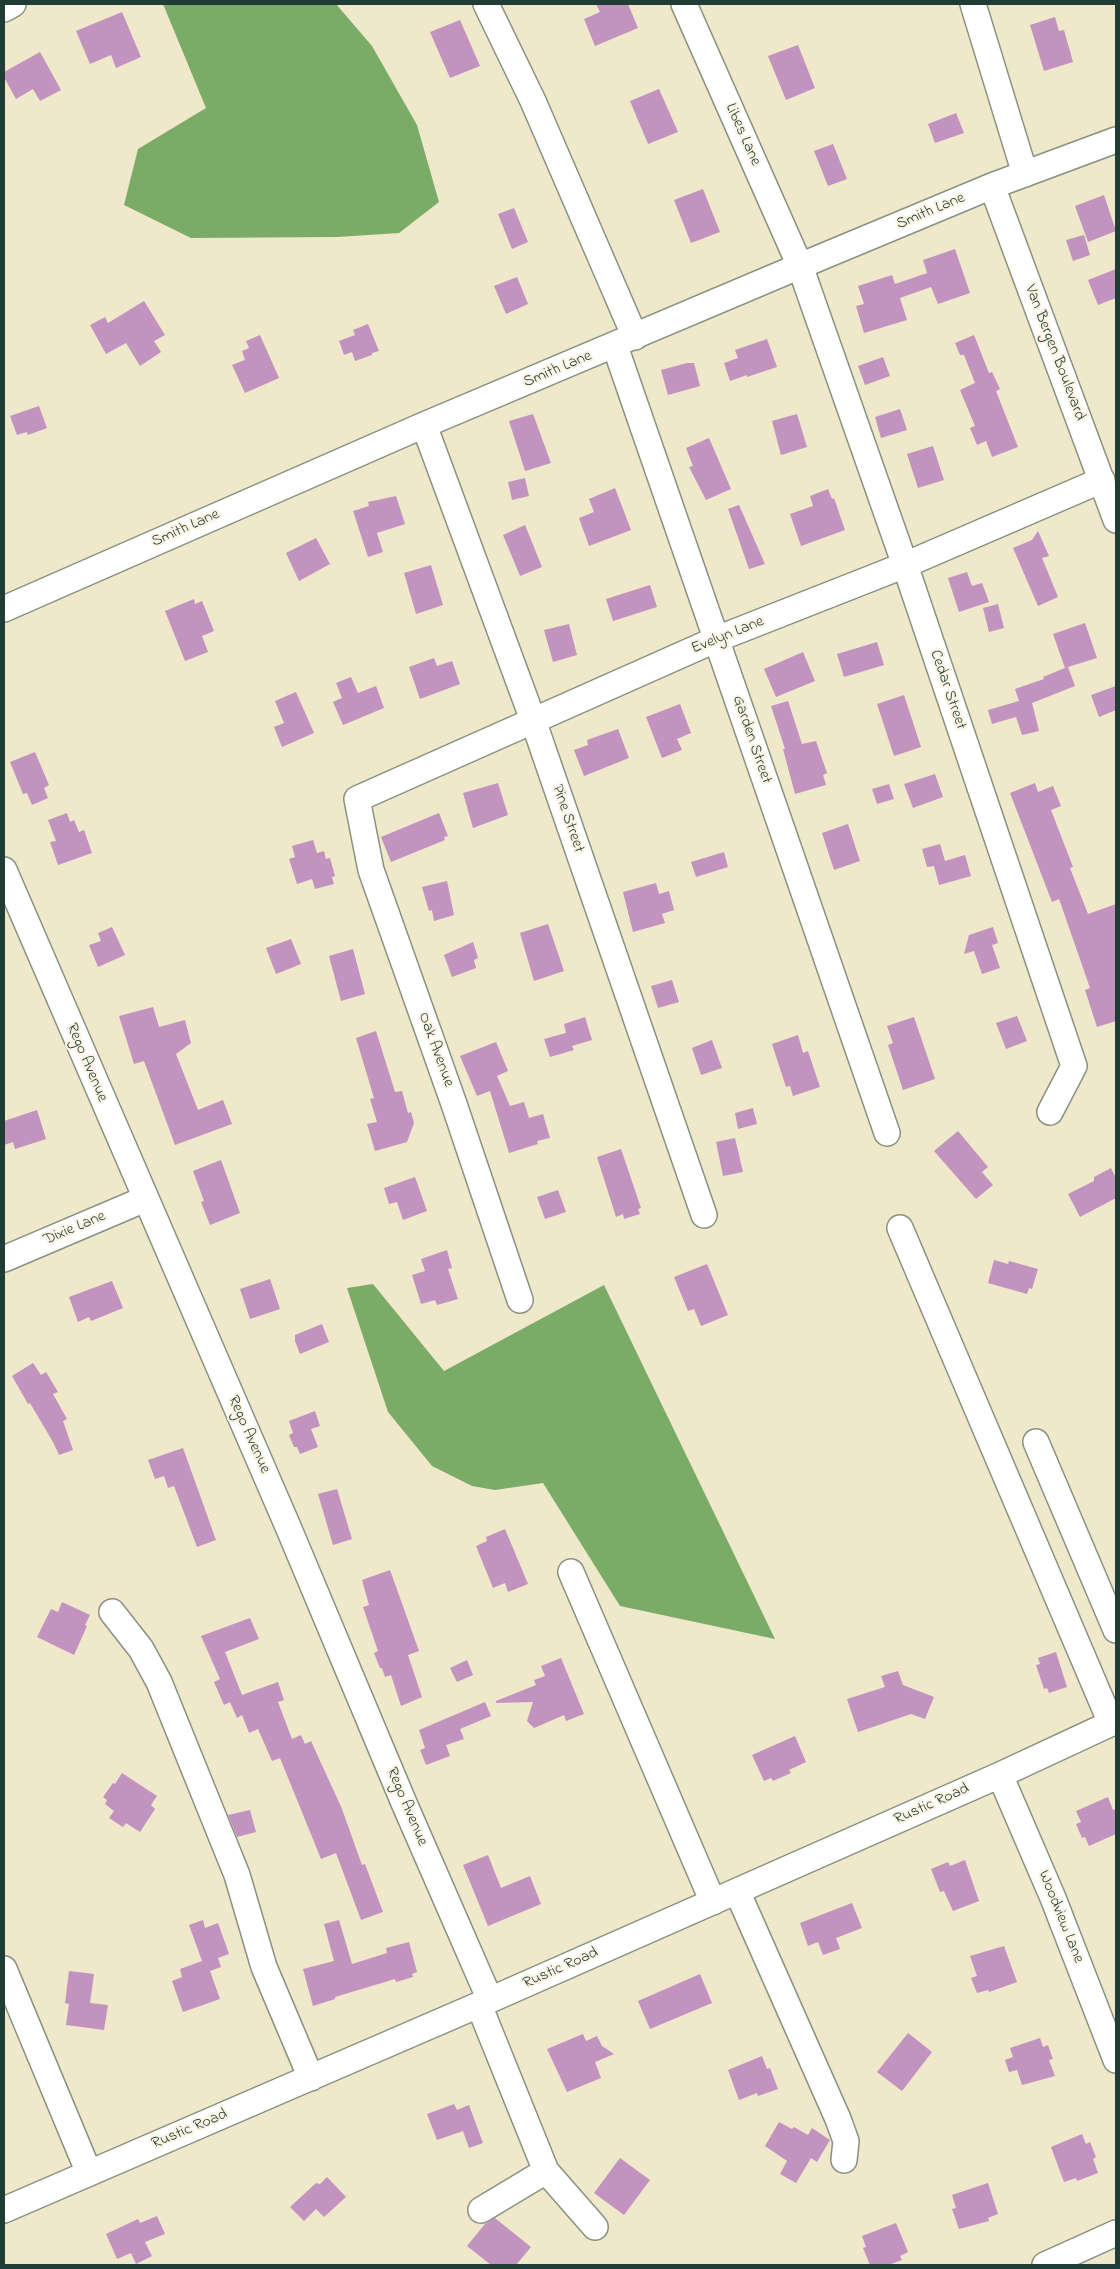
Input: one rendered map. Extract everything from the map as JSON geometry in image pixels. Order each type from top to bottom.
[{"type":"street","points":[[4,9],[13,4]]},
{"type":"street","name":"Garden Street","points":[[486,4],[533,101],[625,342],[717,639],[887,1133]]},
{"type":"street","name":"Libes Lane","points":[[684,4],[800,266]]},
{"type":"street","points":[[973,4],[1025,174]]},
{"type":"street","name":"Smith Lane","points":[[4,609],[424,425],[625,342],[800,266],[992,186],[1116,140]]},
{"type":"street","name":"Van Bergen Boulevard","points":[[992,186],[1116,520]]},
{"type":"street","name":"Cedar Street","points":[[800,266],[905,565],[1074,1066],[1050,1112]]},
{"type":"street","name":"Pine Street","points":[[424,425],[532,720],[704,1215]]},
{"type":"street","name":"Evelyn Lane","points":[[357,799],[717,639],[905,565],[1102,480]]},
{"type":"street","name":"Oak Avenue","points":[[357,799],[371,870],[520,1300]]},
{"type":"street","name":"Rego Avenue","points":[[4,870],[289,1529],[404,1803],[484,2003],[546,2171],[595,2227]]},
{"type":"street","name":"Dixie Lane","points":[[4,1259],[146,1199]]},
{"type":"street","points":[[900,1228],[1114,1722]]},
{"type":"street","points":[[1036,1442],[1116,1630]]},
{"type":"street","points":[[571,1572],[713,1902]]},
{"type":"street","points":[[112,1612],[141,1649],[158,1682],[236,1875],[264,1967],[311,2078]]},
{"type":"street","name":"Rustic Road","points":[[4,2210],[484,2003],[1000,1776],[1114,1722]]},
{"type":"street","name":"Woodview Lane","points":[[1000,1776],[1053,1898],[1116,2060]]},
{"type":"street","points":[[737,1891],[838,2119],[846,2141],[844,2160]]},
{"type":"street","points":[[4,1969],[89,2173]]},
{"type":"street","points":[[481,2210],[546,2171]]},
{"type":"street","points":[[1045,2265],[1116,2233]]},
{"type":"green space","points":[[163,4],[336,4],[372,46],[417,125],[439,202],[399,233],[337,237],[191,238],[124,205],[138,149],[206,108]]},
{"type":"green space","points":[[373,1284],[444,1371],[604,1285],[775,1639],[620,1606],[543,1483],[495,1490],[472,1486],[432,1466],[388,1412],[347,1288]]},
{"type":"building","points":[[596,4],[628,4],[638,28],[595,46],[584,19],[600,12]]},
{"type":"building","points":[[122,12],[141,57],[116,68],[111,55],[90,64],[76,31]]},
{"type":"building","points":[[1055,17],[1059,31],[1064,30],[1073,62],[1044,71],[1030,25]]},
{"type":"building","points":[[460,20],[480,66],[450,78],[430,32]]},
{"type":"building","points":[[798,45],[815,88],[786,100],[768,56]]},
{"type":"building","points":[[40,52],[61,90],[40,101],[33,89],[16,99],[4,77],[4,72]]},
{"type":"building","points":[[659,89],[678,132],[648,144],[630,101]]},
{"type":"building","points":[[956,113],[964,133],[935,143],[928,124]]},
{"type":"building","points":[[833,144],[847,179],[828,186],[814,151]]},
{"type":"building","points":[[703,189],[720,232],[691,243],[674,200]]},
{"type":"building","points":[[1104,195],[1116,231],[1088,242],[1075,206]]},
{"type":"building","points":[[514,208],[528,242],[512,249],[498,214]]},
{"type":"building","points":[[1084,235],[1090,255],[1073,261],[1066,240]]},
{"type":"building","points":[[955,249],[970,293],[938,304],[931,287],[900,298],[907,320],[864,333],[856,306],[864,304],[858,286],[892,275],[895,284],[927,273],[923,260]]},
{"type":"building","points":[[1116,269],[1116,298],[1098,305],[1088,280]]},
{"type":"building","points":[[517,277],[528,304],[506,314],[494,286]]},
{"type":"building","points":[[144,301],[165,335],[154,341],[161,352],[140,366],[126,343],[106,354],[90,325],[105,317],[108,323]]},
{"type":"building","points":[[368,324],[379,351],[355,361],[352,352],[344,355],[339,341],[355,335],[353,330]]},
{"type":"building","points":[[260,335],[279,378],[245,393],[232,365],[245,360],[242,351],[249,348],[246,341]]},
{"type":"building","points":[[974,335],[989,373],[992,372],[1000,389],[996,391],[1018,447],[992,457],[986,441],[977,445],[970,428],[975,426],[960,390],[975,383],[964,355],[960,355],[955,343]]},
{"type":"building","points":[[767,339],[777,367],[730,381],[724,363],[738,358],[735,350]]},
{"type":"building","points":[[883,357],[890,376],[865,385],[858,366]]},
{"type":"building","points":[[694,363],[700,386],[668,395],[661,370]]},
{"type":"building","points":[[39,406],[47,428],[28,435],[27,432],[17,435],[10,416]]},
{"type":"building","points":[[900,409],[907,430],[881,438],[875,417]]},
{"type":"building","points":[[533,414],[551,463],[525,471],[509,421]]},
{"type":"building","points":[[797,414],[807,447],[781,455],[772,421]]},
{"type":"building","points":[[709,438],[731,489],[706,500],[689,467],[693,466],[686,448]]},
{"type":"building","points":[[933,446],[944,480],[918,488],[907,454]]},
{"type":"building","points":[[525,478],[529,496],[512,500],[508,482]]},
{"type":"building","points":[[615,488],[631,530],[589,546],[579,518],[594,512],[589,499]]},
{"type":"building","points":[[828,489],[832,499],[834,498],[845,530],[801,546],[790,514],[813,506],[810,496]]},
{"type":"building","points":[[396,496],[405,524],[377,533],[383,552],[368,557],[353,511],[369,506],[368,502]]},
{"type":"building","points":[[739,505],[765,564],[749,569],[728,509]]},
{"type":"building","points":[[525,525],[542,567],[520,576],[503,535]]},
{"type":"building","points":[[1038,531],[1049,556],[1042,558],[1058,597],[1038,606],[1013,548],[1032,540]]},
{"type":"building","points":[[316,538],[330,564],[299,581],[286,553]]},
{"type":"building","points":[[431,565],[443,605],[416,614],[404,573]]},
{"type":"building","points":[[967,572],[972,586],[982,583],[989,602],[959,612],[948,578]]},
{"type":"building","points":[[650,585],[657,607],[613,621],[606,599]]},
{"type":"building","points":[[194,599],[195,604],[202,601],[214,631],[202,636],[208,652],[185,661],[165,611]]},
{"type":"building","points":[[998,604],[1004,628],[989,632],[983,608]]},
{"type":"building","points":[[1085,623],[1097,658],[1068,667],[1075,686],[1032,703],[1039,731],[1022,735],[1016,717],[992,724],[988,710],[1019,701],[1015,689],[1044,679],[1043,677],[1065,668],[1053,634]]},
{"type":"building","points":[[569,624],[577,655],[553,662],[544,630]]},
{"type":"building","points":[[877,642],[884,665],[844,677],[837,654]]},
{"type":"building","points":[[803,652],[815,681],[776,697],[764,669]]},
{"type":"building","points":[[434,658],[437,666],[452,661],[460,684],[420,699],[409,667]]},
{"type":"building","points":[[351,677],[358,693],[376,686],[384,708],[343,725],[333,702],[342,698],[336,683]]},
{"type":"building","points":[[1116,686],[1116,710],[1099,717],[1091,695]]},
{"type":"building","points":[[296,692],[314,733],[282,747],[274,727],[284,723],[275,701]]},
{"type":"building","points":[[904,695],[921,747],[894,756],[877,704]]},
{"type":"building","points":[[788,701],[802,744],[816,741],[827,773],[823,775],[826,785],[795,794],[783,749],[785,749],[771,706]]},
{"type":"building","points":[[680,704],[691,733],[677,739],[682,750],[662,758],[646,717]]},
{"type":"building","points":[[618,729],[629,758],[584,776],[574,750],[588,745],[587,740]]},
{"type":"building","points":[[35,752],[49,785],[44,788],[48,798],[32,805],[27,793],[23,794],[10,762]]},
{"type":"building","points":[[935,774],[943,797],[913,808],[904,784]]},
{"type":"building","points":[[498,783],[508,815],[473,828],[463,793]]},
{"type":"building","points":[[1035,783],[1038,792],[1053,786],[1061,806],[1051,810],[1073,867],[1070,868],[1088,914],[1116,904],[1116,1021],[1097,1027],[1085,990],[1090,988],[1059,899],[1052,902],[1010,793]]},
{"type":"building","points":[[889,784],[894,799],[877,804],[872,789]]},
{"type":"building","points":[[67,813],[70,822],[74,820],[79,832],[84,830],[92,853],[58,865],[50,842],[56,841],[48,820]]},
{"type":"building","points":[[439,813],[448,836],[444,837],[445,840],[391,862],[381,837]]},
{"type":"building","points":[[848,824],[860,861],[834,870],[822,833]]},
{"type":"building","points":[[313,840],[317,853],[324,851],[326,859],[330,858],[335,876],[332,877],[334,884],[315,889],[312,879],[297,884],[289,859],[295,857],[292,846]]},
{"type":"building","points":[[940,844],[945,861],[965,855],[971,876],[939,885],[934,866],[927,867],[922,849]]},
{"type":"building","points":[[724,852],[728,867],[696,877],[691,862]]},
{"type":"building","points":[[447,881],[454,915],[434,921],[432,910],[429,911],[422,887]]},
{"type":"building","points":[[656,883],[659,894],[669,891],[674,910],[662,914],[665,923],[633,932],[623,892]]},
{"type":"building","points":[[548,924],[564,971],[534,981],[520,933]]},
{"type":"building","points":[[112,927],[125,955],[98,967],[89,945],[101,941],[98,933]]},
{"type":"building","points":[[993,927],[998,943],[992,945],[1000,968],[982,974],[974,951],[964,954],[969,935]]},
{"type":"building","points":[[291,939],[301,964],[276,974],[266,948]]},
{"type":"building","points":[[473,942],[478,958],[474,960],[476,968],[452,977],[444,955]]},
{"type":"building","points":[[353,949],[365,994],[341,1001],[329,956]]},
{"type":"building","points":[[672,980],[679,1002],[658,1008],[651,986]]},
{"type":"building","points":[[153,1007],[159,1027],[185,1020],[191,1043],[176,1054],[198,1110],[223,1100],[232,1124],[175,1145],[144,1061],[134,1064],[119,1016]]},
{"type":"building","points":[[1017,1016],[1027,1041],[1006,1049],[996,1023]]},
{"type":"building","points":[[585,1017],[592,1040],[572,1046],[574,1050],[550,1057],[544,1039],[566,1033],[564,1024]]},
{"type":"building","points":[[914,1017],[935,1079],[903,1090],[888,1045],[893,1043],[887,1026]]},
{"type":"building","points":[[376,1031],[395,1092],[402,1091],[408,1113],[411,1112],[414,1123],[407,1142],[375,1151],[367,1124],[377,1122],[370,1099],[374,1098],[356,1038]]},
{"type":"building","points":[[798,1035],[803,1053],[808,1051],[820,1087],[793,1096],[790,1086],[786,1087],[772,1044]]},
{"type":"building","points":[[712,1040],[722,1068],[701,1075],[692,1048]]},
{"type":"building","points":[[496,1042],[508,1071],[497,1076],[510,1106],[524,1102],[529,1118],[543,1114],[550,1138],[537,1141],[538,1144],[509,1153],[490,1091],[477,1096],[460,1056]]},
{"type":"building","points":[[753,1108],[757,1124],[738,1129],[735,1113]]},
{"type":"building","points":[[37,1110],[46,1139],[15,1149],[13,1142],[4,1145],[4,1121]]},
{"type":"building","points":[[958,1131],[988,1167],[982,1172],[993,1185],[976,1199],[934,1151]]},
{"type":"building","points":[[735,1138],[743,1172],[723,1176],[716,1142]]},
{"type":"building","points":[[621,1149],[641,1208],[638,1209],[640,1214],[624,1219],[623,1214],[616,1217],[597,1157]]},
{"type":"building","points":[[221,1160],[240,1213],[210,1225],[201,1202],[204,1201],[193,1171]]},
{"type":"building","points":[[1111,1168],[1116,1178],[1116,1198],[1080,1217],[1068,1194],[1094,1181],[1094,1177]]},
{"type":"building","points":[[415,1177],[427,1211],[403,1220],[397,1202],[389,1204],[384,1188]]},
{"type":"building","points":[[558,1190],[566,1212],[545,1219],[537,1197]]},
{"type":"building","points":[[447,1250],[452,1268],[448,1269],[458,1299],[437,1305],[435,1300],[421,1304],[412,1275],[425,1271],[421,1259]]},
{"type":"building","points":[[994,1260],[1008,1264],[1009,1261],[1038,1269],[1032,1289],[1029,1288],[1027,1294],[988,1283]]},
{"type":"building","points":[[707,1264],[728,1315],[701,1326],[694,1309],[688,1311],[674,1277]]},
{"type":"building","points":[[270,1279],[280,1309],[250,1319],[240,1289]]},
{"type":"building","points":[[112,1281],[123,1308],[91,1321],[89,1317],[78,1322],[69,1297]]},
{"type":"building","points":[[322,1324],[329,1342],[300,1354],[295,1341],[295,1335]]},
{"type":"building","points":[[33,1363],[41,1375],[46,1372],[58,1392],[53,1394],[67,1419],[63,1421],[73,1450],[59,1455],[30,1403],[28,1404],[12,1376]]},
{"type":"building","points":[[315,1411],[320,1426],[311,1429],[318,1447],[300,1454],[297,1447],[294,1447],[289,1435],[293,1433],[289,1421]]},
{"type":"building","points":[[183,1448],[216,1540],[197,1547],[174,1486],[168,1488],[164,1476],[155,1479],[148,1460]]},
{"type":"building","points":[[337,1489],[352,1539],[333,1545],[318,1494]]},
{"type":"building","points":[[505,1529],[528,1584],[508,1592],[505,1583],[493,1588],[476,1546],[487,1541],[486,1537]]},
{"type":"building","points":[[390,1570],[419,1651],[408,1655],[422,1697],[401,1706],[391,1675],[385,1677],[374,1653],[378,1651],[363,1607],[369,1605],[362,1580]]},
{"type":"building","points":[[62,1602],[90,1615],[74,1655],[37,1637],[51,1609],[58,1612]]},
{"type":"building","points":[[250,1618],[259,1639],[225,1652],[242,1695],[278,1682],[284,1700],[278,1702],[292,1739],[301,1735],[305,1744],[311,1741],[342,1809],[362,1865],[365,1864],[383,1912],[361,1920],[336,1853],[321,1859],[280,1758],[272,1761],[258,1729],[249,1733],[242,1715],[237,1718],[230,1702],[224,1705],[214,1682],[220,1679],[201,1636]]},
{"type":"building","points":[[1056,1652],[1067,1687],[1049,1693],[1047,1688],[1044,1689],[1036,1665],[1040,1664],[1038,1658]]},
{"type":"building","points":[[561,1658],[584,1714],[566,1721],[564,1715],[534,1728],[527,1721],[533,1702],[496,1703],[496,1701],[536,1685],[534,1680],[545,1676],[541,1666]]},
{"type":"building","points":[[467,1660],[473,1675],[457,1682],[450,1668]]},
{"type":"building","points":[[898,1671],[903,1685],[934,1697],[925,1719],[911,1714],[858,1732],[847,1699],[885,1687],[881,1676]]},
{"type":"building","points":[[485,1702],[491,1716],[460,1729],[464,1739],[446,1745],[450,1756],[426,1765],[420,1750],[425,1748],[419,1730]]},
{"type":"building","points":[[795,1736],[806,1762],[789,1770],[791,1773],[773,1781],[771,1778],[764,1781],[752,1755]]},
{"type":"building","points":[[122,1773],[157,1796],[151,1805],[155,1809],[140,1832],[126,1823],[123,1827],[109,1818],[114,1811],[105,1804],[107,1800],[103,1797]]},
{"type":"building","points":[[1108,1797],[1113,1810],[1116,1809],[1116,1834],[1089,1846],[1085,1837],[1082,1838],[1076,1824],[1081,1822],[1076,1811]]},
{"type":"building","points":[[250,1810],[256,1832],[237,1837],[228,1815]]},
{"type":"building","points":[[488,1855],[501,1888],[530,1876],[541,1904],[488,1926],[463,1865]]},
{"type":"building","points":[[965,1860],[979,1901],[953,1911],[944,1891],[940,1892],[931,1869],[948,1862],[950,1866]]},
{"type":"building","points":[[852,1903],[862,1928],[836,1938],[840,1949],[823,1955],[818,1942],[808,1946],[800,1923]]},
{"type":"building","points":[[203,1920],[205,1928],[218,1923],[229,1954],[218,1958],[221,1967],[210,1971],[220,1999],[183,2012],[172,1981],[182,1977],[180,1969],[202,1961],[189,1925]]},
{"type":"building","points":[[339,1920],[352,1964],[387,1953],[386,1948],[409,1942],[417,1972],[412,1974],[413,1977],[396,1982],[395,1979],[335,1997],[335,1999],[313,2006],[303,1969],[334,1961],[324,1924]]},
{"type":"building","points":[[1004,1946],[1017,1982],[989,1992],[988,1990],[977,1993],[971,1978],[977,1976],[970,1956]]},
{"type":"building","points":[[69,1971],[94,1974],[90,2003],[108,2005],[104,2030],[66,2025],[69,2004],[65,2003]]},
{"type":"building","points":[[700,1974],[712,2003],[650,2029],[638,2001]]},
{"type":"building","points":[[908,2033],[932,2052],[902,2091],[877,2072]]},
{"type":"building","points":[[583,2034],[586,2041],[597,2036],[602,2046],[614,2054],[595,2062],[601,2078],[567,2092],[547,2049]]},
{"type":"building","points":[[1040,2038],[1043,2047],[1048,2045],[1053,2059],[1049,2060],[1055,2076],[1022,2085],[1017,2070],[1009,2072],[1005,2060],[1013,2057],[1010,2048]]},
{"type":"building","points":[[762,2056],[767,2069],[770,2068],[778,2089],[758,2096],[757,2093],[739,2100],[728,2070]]},
{"type":"building","points":[[454,2104],[457,2110],[469,2105],[483,2143],[469,2148],[463,2131],[437,2140],[427,2114]]},
{"type":"building","points":[[779,2122],[792,2129],[794,2127],[808,2135],[812,2128],[830,2140],[817,2162],[811,2158],[796,2183],[780,2174],[787,2161],[765,2146]]},
{"type":"building","points":[[1082,2134],[1086,2144],[1090,2142],[1096,2157],[1093,2159],[1098,2173],[1077,2181],[1076,2178],[1064,2182],[1051,2147]]},
{"type":"building","points":[[620,2158],[650,2180],[624,2215],[594,2193]]},
{"type":"building","points":[[327,2177],[346,2197],[324,2217],[316,2209],[304,2221],[290,2207],[316,2183],[320,2184]]},
{"type":"building","points":[[988,2183],[998,2214],[988,2218],[989,2221],[959,2229],[952,2209],[956,2208],[952,2195]]},
{"type":"building","points":[[157,2216],[165,2234],[145,2242],[152,2256],[136,2264],[131,2253],[117,2259],[106,2234],[138,2219],[140,2223]]},
{"type":"building","points":[[495,2218],[531,2247],[516,2265],[491,2265],[467,2246],[485,2224]]},
{"type":"building","points":[[896,2223],[908,2252],[900,2256],[902,2260],[888,2265],[870,2265],[863,2248],[866,2247],[862,2236]]}]
